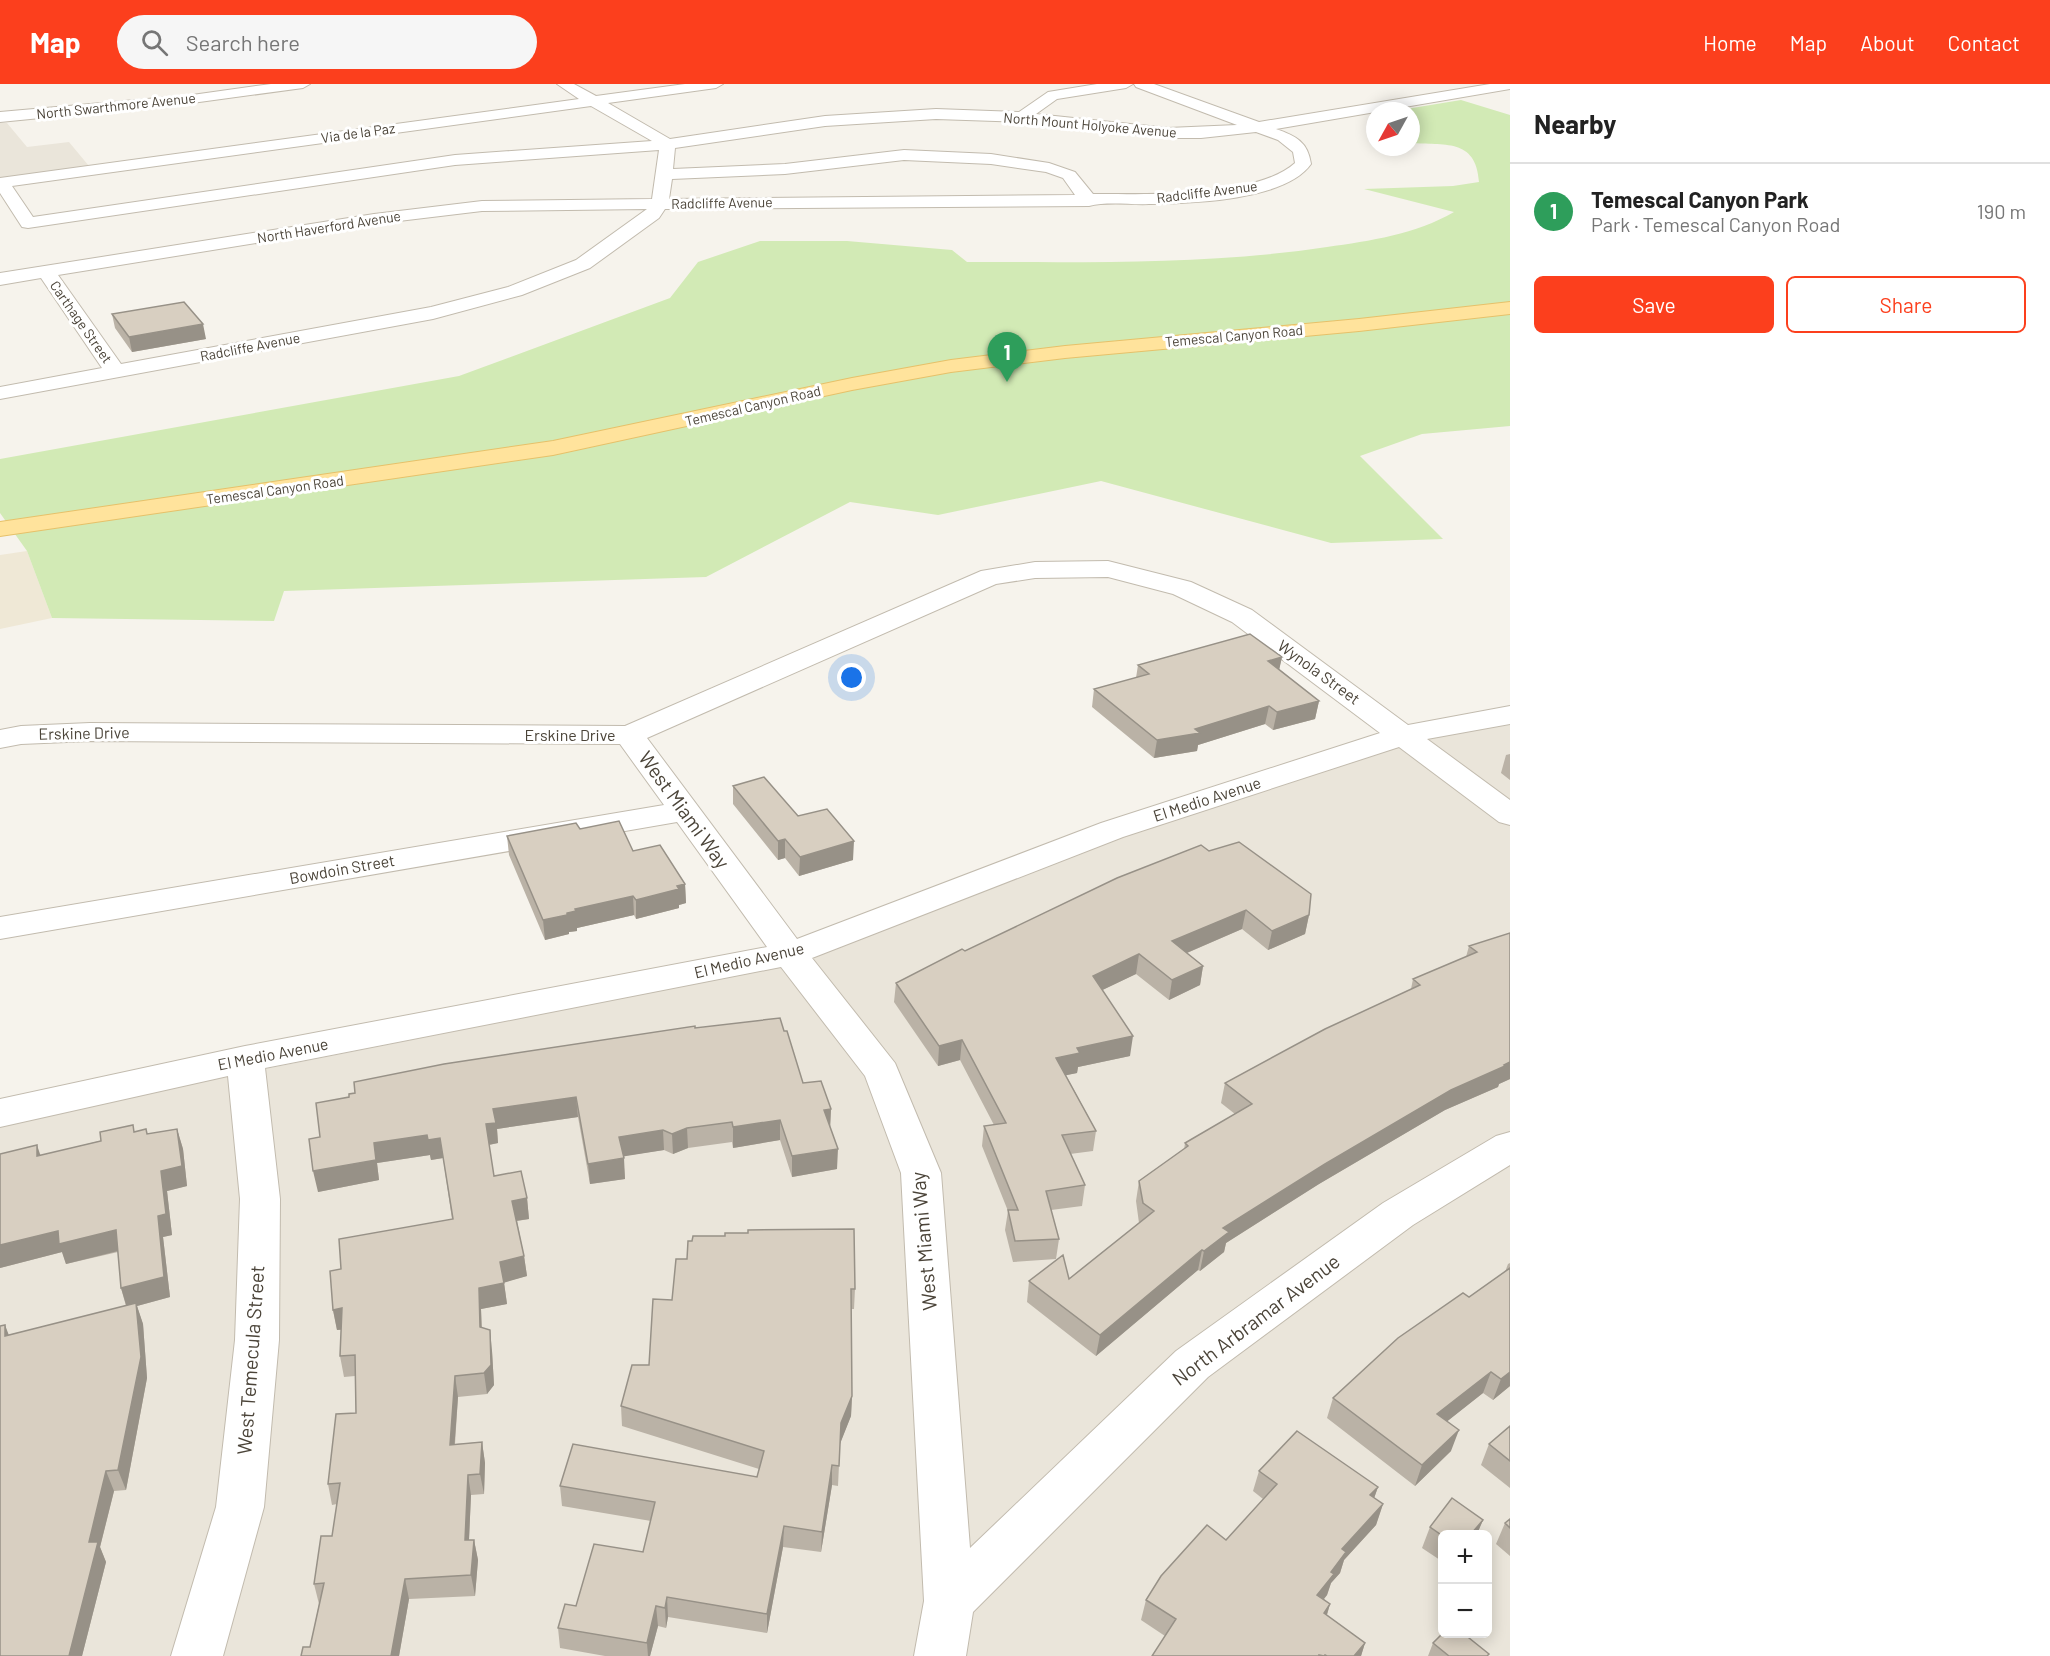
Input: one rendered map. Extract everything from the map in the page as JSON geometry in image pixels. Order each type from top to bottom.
[{"type":"main road","name":"Temescal Canyon Road","points":[[0,529],[553,448],[852,384],[951,366],[1065,352],[1359,325],[1510,308]]},
{"type":"street","name":"North Swarthmore Avenue","points":[[0,117],[192,99],[303,84]]},
{"type":"street","points":[[564,84],[596,100],[668,144],[660,204]]},
{"type":"street","name":"Via de la Paz","points":[[1,183],[716,84]]},
{"type":"street","points":[[1023,117],[1053,95],[1125,84]]},
{"type":"street","points":[[1141,84],[1260,127]]},
{"type":"street","points":[[1445,84],[1467,91]]},
{"type":"street","name":"North Mount Holyoke Avenue","points":[[1,183],[28,223],[456,160],[668,144],[825,121],[936,114],[1023,117],[1168,133],[1210,133],[1260,127],[1510,84]]},
{"type":"street","points":[[77,93],[82,110]]},
{"type":"street","name":"Radcliffe Avenue","points":[[0,393],[433,313],[515,291],[583,264],[653,214],[660,204],[1151,199],[1250,188],[1272,183],[1298,171],[1303,164],[1301,150],[1284,137],[1260,127]]},
{"type":"street","points":[[664,174],[785,169],[904,155],[991,159],[1049,168],[1069,175],[1089,201]]},
{"type":"street","name":"North Haverford Avenue","points":[[0,279],[374,219],[482,206],[660,204]]},
{"type":"street","name":"Carthage Street","points":[[46,272],[116,372]]},
{"type":"street","name":"Erskine Drive","points":[[0,739],[21,735],[90,732],[629,735],[990,578],[1035,570],[1108,569]]},
{"type":"street","name":"Wynola Street","points":[[1108,569],[1182,588],[1242,616],[1510,815]]},
{"type":"street","name":"El Medio Avenue","points":[[0,1113],[245,1059],[790,954],[1112,830],[1404,735],[1510,715]]},
{"type":"street","name":"West Miami Way","points":[[629,735],[790,954],[882,1072],[921,1173],[949,1601],[940,1656]]},
{"type":"street","name":"Bowdoin Street","points":[[0,927],[684,811]]},
{"type":"street","name":"West Temecula Street","points":[[197,1656],[240,1507],[257,1340],[260,1199],[245,1059]]},
{"type":"street","name":"North Arbramar Avenue","points":[[949,1601],[1192,1364],[1398,1214],[1510,1146]]},
{"type":"shaded area","points":[[0,123],[7,123],[27,147],[69,142],[89,166],[0,178]]},
{"type":"shaded area","points":[[27,551],[52,618],[0,629],[0,555]]},
{"type":"shaded area","points":[[1510,715],[1510,1656],[0,1656],[0,1122],[666,989],[1112,830]]},
{"type":"green space","points":[[1461,100],[1510,115],[1510,426],[1422,434],[1360,456],[1443,539],[1331,543],[1101,481],[938,515],[850,502],[706,577],[284,591],[274,621],[52,618],[27,551],[0,513],[0,459],[459,376],[670,298],[698,262],[760,241],[847,241],[952,250],[967,262],[1102,262],[1192,260],[1282,253],[1392,236],[1424,226],[1454,212],[1364,189],[1453,186],[1479,182],[1477,168],[1472,157],[1465,151],[1446,145],[1420,144],[1420,107]]},
{"type":"building","points":[[184,302],[203,324],[129,337],[112,314]]},
{"type":"building","points":[[1250,634],[1282,657],[1268,661],[1319,701],[1277,712],[1269,706],[1195,729],[1200,733],[1157,740],[1094,689],[1149,674],[1138,665]]},
{"type":"building","points":[[764,777],[798,816],[827,809],[854,841],[800,857],[785,839],[778,841],[733,786]]},
{"type":"building","points":[[619,821],[633,851],[660,845],[685,884],[677,886],[679,889],[636,900],[633,896],[575,909],[576,911],[567,913],[567,915],[543,920],[507,836],[576,823],[580,829]]},
{"type":"building","points":[[1239,842],[1311,894],[1309,915],[1272,931],[1246,910],[1172,941],[1203,966],[1172,980],[1139,954],[1093,976],[1133,1036],[1077,1048],[1080,1053],[1056,1058],[1096,1131],[1062,1135],[1085,1185],[1046,1191],[1059,1239],[1015,1241],[1008,1210],[1018,1210],[984,1126],[1006,1123],[962,1040],[939,1046],[896,983],[962,949],[965,951],[1117,878],[1201,845],[1209,851]]},
{"type":"building","points":[[1510,933],[1510,1062],[1505,1066],[1451,1090],[1325,1164],[1223,1228],[1229,1232],[1204,1251],[1202,1250],[1100,1335],[1029,1281],[1063,1255],[1069,1279],[1154,1211],[1143,1203],[1139,1181],[1188,1146],[1185,1143],[1252,1104],[1225,1083],[1325,1029],[1420,985],[1413,979],[1477,952],[1469,946]]},
{"type":"building","points":[[780,1018],[784,1031],[787,1031],[803,1083],[821,1081],[831,1109],[824,1110],[838,1149],[792,1156],[780,1120],[733,1127],[732,1122],[687,1128],[672,1134],[663,1130],[619,1137],[624,1158],[588,1164],[576,1097],[493,1109],[496,1123],[486,1124],[494,1176],[521,1171],[527,1198],[512,1201],[524,1256],[500,1262],[504,1283],[479,1288],[480,1327],[490,1330],[491,1365],[484,1373],[455,1376],[450,1445],[482,1442],[480,1474],[468,1475],[465,1540],[474,1540],[471,1575],[405,1579],[391,1656],[301,1656],[303,1647],[310,1647],[324,1583],[314,1584],[321,1536],[332,1536],[340,1483],[328,1484],[336,1414],[356,1413],[355,1355],[340,1356],[342,1308],[333,1310],[330,1271],[341,1269],[339,1239],[453,1219],[440,1138],[428,1140],[427,1135],[374,1143],[376,1160],[313,1171],[309,1139],[320,1137],[316,1103],[349,1097],[349,1094],[355,1093],[354,1082],[444,1064],[695,1026],[695,1028]]},
{"type":"building","points":[[133,1125],[134,1132],[146,1129],[147,1134],[177,1129],[182,1166],[161,1171],[166,1214],[158,1216],[164,1277],[121,1288],[116,1230],[59,1244],[58,1231],[0,1245],[0,1154],[37,1145],[37,1156],[101,1141],[100,1132]]},
{"type":"building","points":[[854,1229],[855,1289],[851,1289],[852,1396],[841,1423],[839,1466],[832,1465],[822,1532],[784,1526],[767,1614],[667,1597],[665,1608],[656,1606],[647,1643],[558,1628],[565,1604],[576,1606],[594,1544],[643,1552],[655,1502],[560,1486],[573,1444],[757,1477],[764,1451],[621,1406],[632,1365],[649,1365],[653,1299],[672,1300],[676,1259],[687,1259],[688,1241],[692,1241],[693,1236],[725,1236],[725,1233],[748,1233],[748,1230]]},
{"type":"building","points":[[1510,1268],[1510,1372],[1501,1379],[1491,1372],[1437,1414],[1459,1430],[1422,1465],[1333,1398],[1398,1338],[1463,1293],[1469,1297]]},
{"type":"building","points":[[136,1303],[141,1357],[118,1470],[106,1471],[89,1542],[98,1542],[69,1656],[0,1656],[0,1326],[5,1325],[5,1336]]},
{"type":"building","points":[[1510,1426],[1510,1461],[1489,1444]]},
{"type":"building","points":[[1297,1431],[1378,1487],[1370,1495],[1383,1504],[1342,1549],[1346,1552],[1331,1572],[1334,1574],[1317,1595],[1330,1604],[1324,1613],[1365,1643],[1354,1656],[1152,1656],[1176,1619],[1146,1600],[1161,1576],[1207,1525],[1226,1540],[1277,1484],[1259,1471]]},
{"type":"building","points":[[1452,1498],[1483,1520],[1474,1530],[1438,1530],[1438,1533],[1430,1527]]},
{"type":"building","points":[[1438,1638],[1469,1638],[1489,1654],[1487,1656],[1449,1656],[1433,1643]]},
{"type":"place","name":"Temescal Canyon Park","points":[[1007,382]]}]
